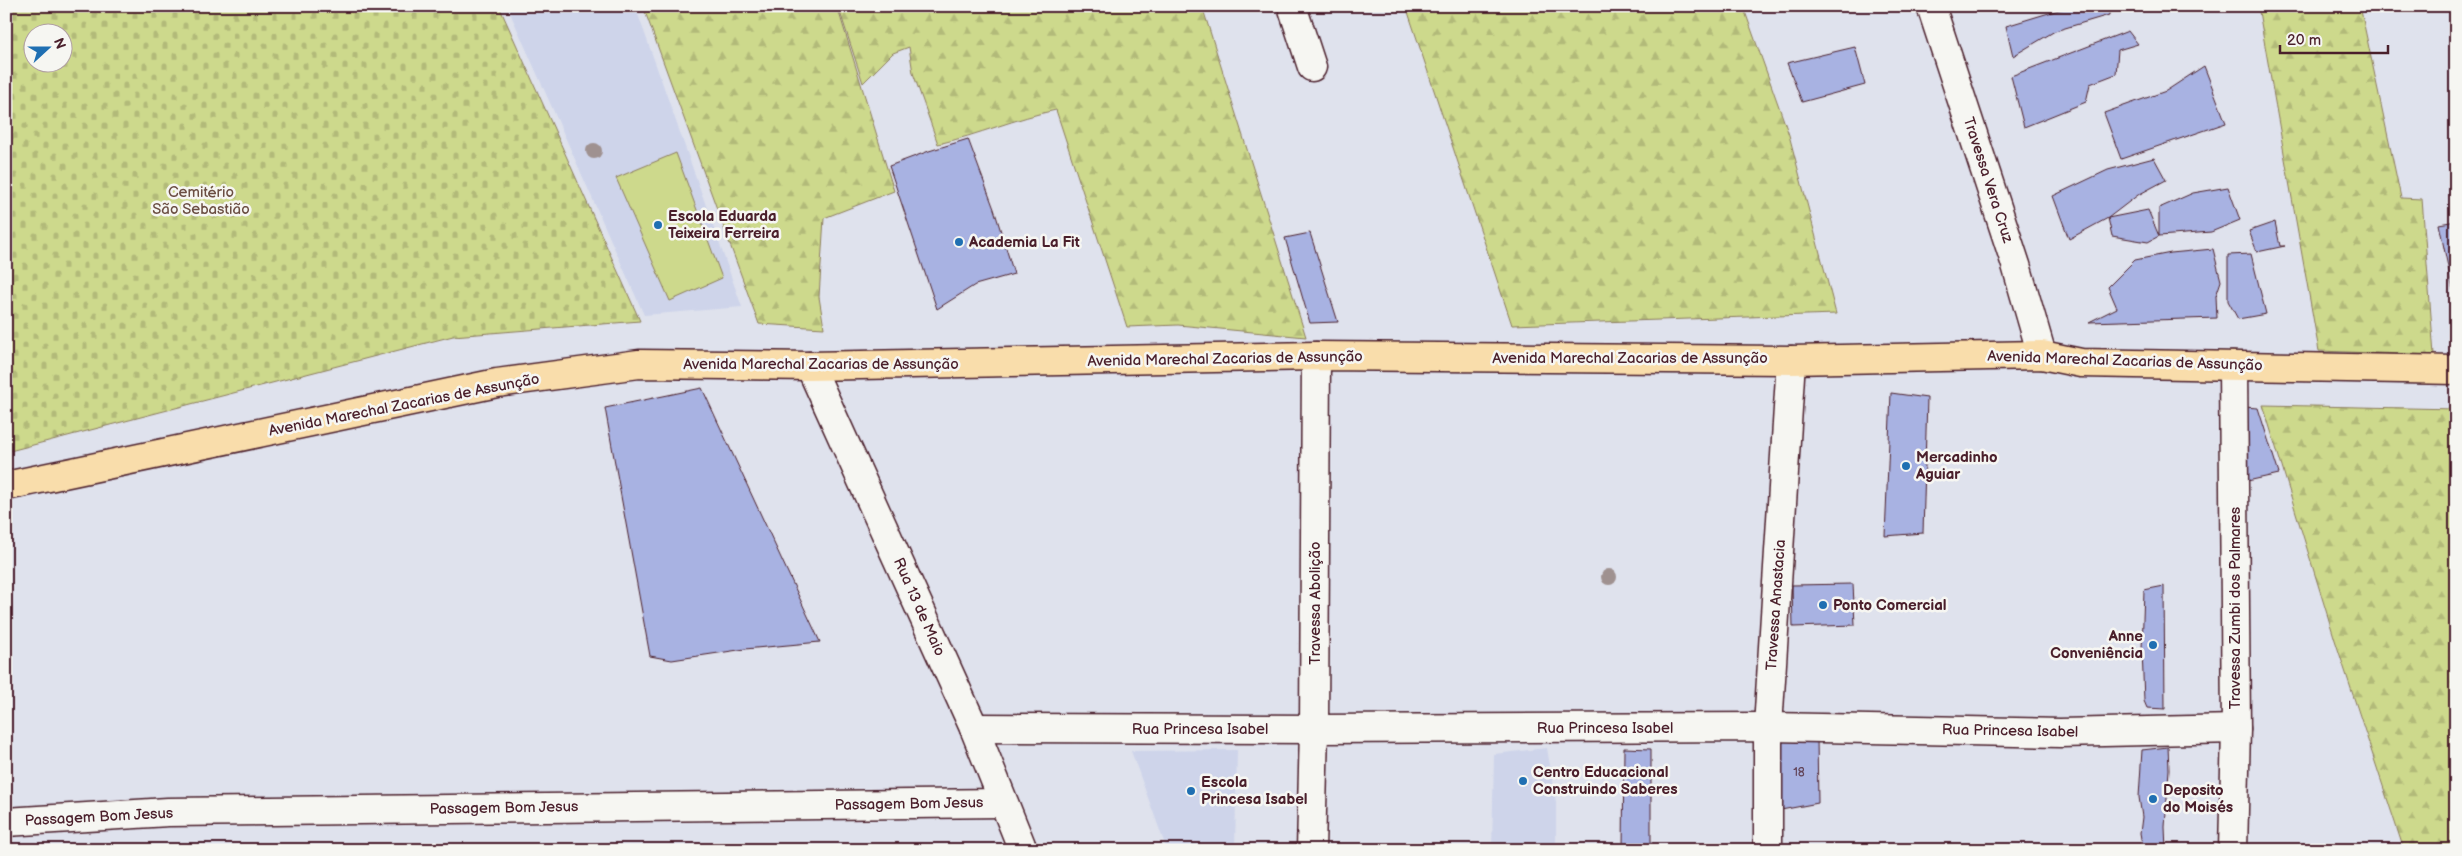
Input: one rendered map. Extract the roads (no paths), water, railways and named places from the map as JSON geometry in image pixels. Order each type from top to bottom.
[{"type":"main road","name":"Avenida Marechal Zacarias de Assunção","points":[[6,486],[497,383],[639,364],[810,366],[1316,356],[1791,360],[2042,355],[2081,363],[2456,370]]},
{"type":"street","points":[[1292,6],[1312,67]]},
{"type":"street","name":"Travessa Vera Cruz","points":[[1931,6],[2016,265],[2042,355]]},
{"type":"street","name":"Travessa Abolição","points":[[1311,850],[1314,729],[1316,356]]},
{"type":"street","name":"Travessa Anastacia","points":[[1768,850],[1768,727],[1791,360]]},
{"type":"street","name":"Rua 13 de Maio","points":[[810,366],[974,728],[1002,803],[1023,850]]},
{"type":"street","name":"Travessa Zumbi dos Palmares","points":[[2233,366],[2236,729],[2233,850]]},
{"type":"street","name":"Rua Princesa Isabel","points":[[974,728],[1768,727],[2060,733],[2236,729]]},
{"type":"street","name":"Passagem Bom Jesus","points":[[6,822],[168,812],[1002,803]]},
{"type":"place","name":"Escola Eduarda Teixeira Ferreira","points":[[658,225]]},
{"type":"place","name":"Academia La Fit","points":[[959,242]]},
{"type":"place","name":"Mercadinho Aguiar","points":[[1906,466]]},
{"type":"place","name":"Ponto Comercial","points":[[1823,605]]},
{"type":"place","name":"Anne Conveniência","points":[[2153,645]]},
{"type":"place","name":"Centro Educacional Construindo Saberes","points":[[1523,781]]},
{"type":"place","name":"Escola Princesa Isabel","points":[[1191,791]]},
{"type":"place","name":"Deposito do Moisés","points":[[2153,799]]},
{"type":"park label","name":"Cemitério São Sebastião","points":[[201,200]]}]
